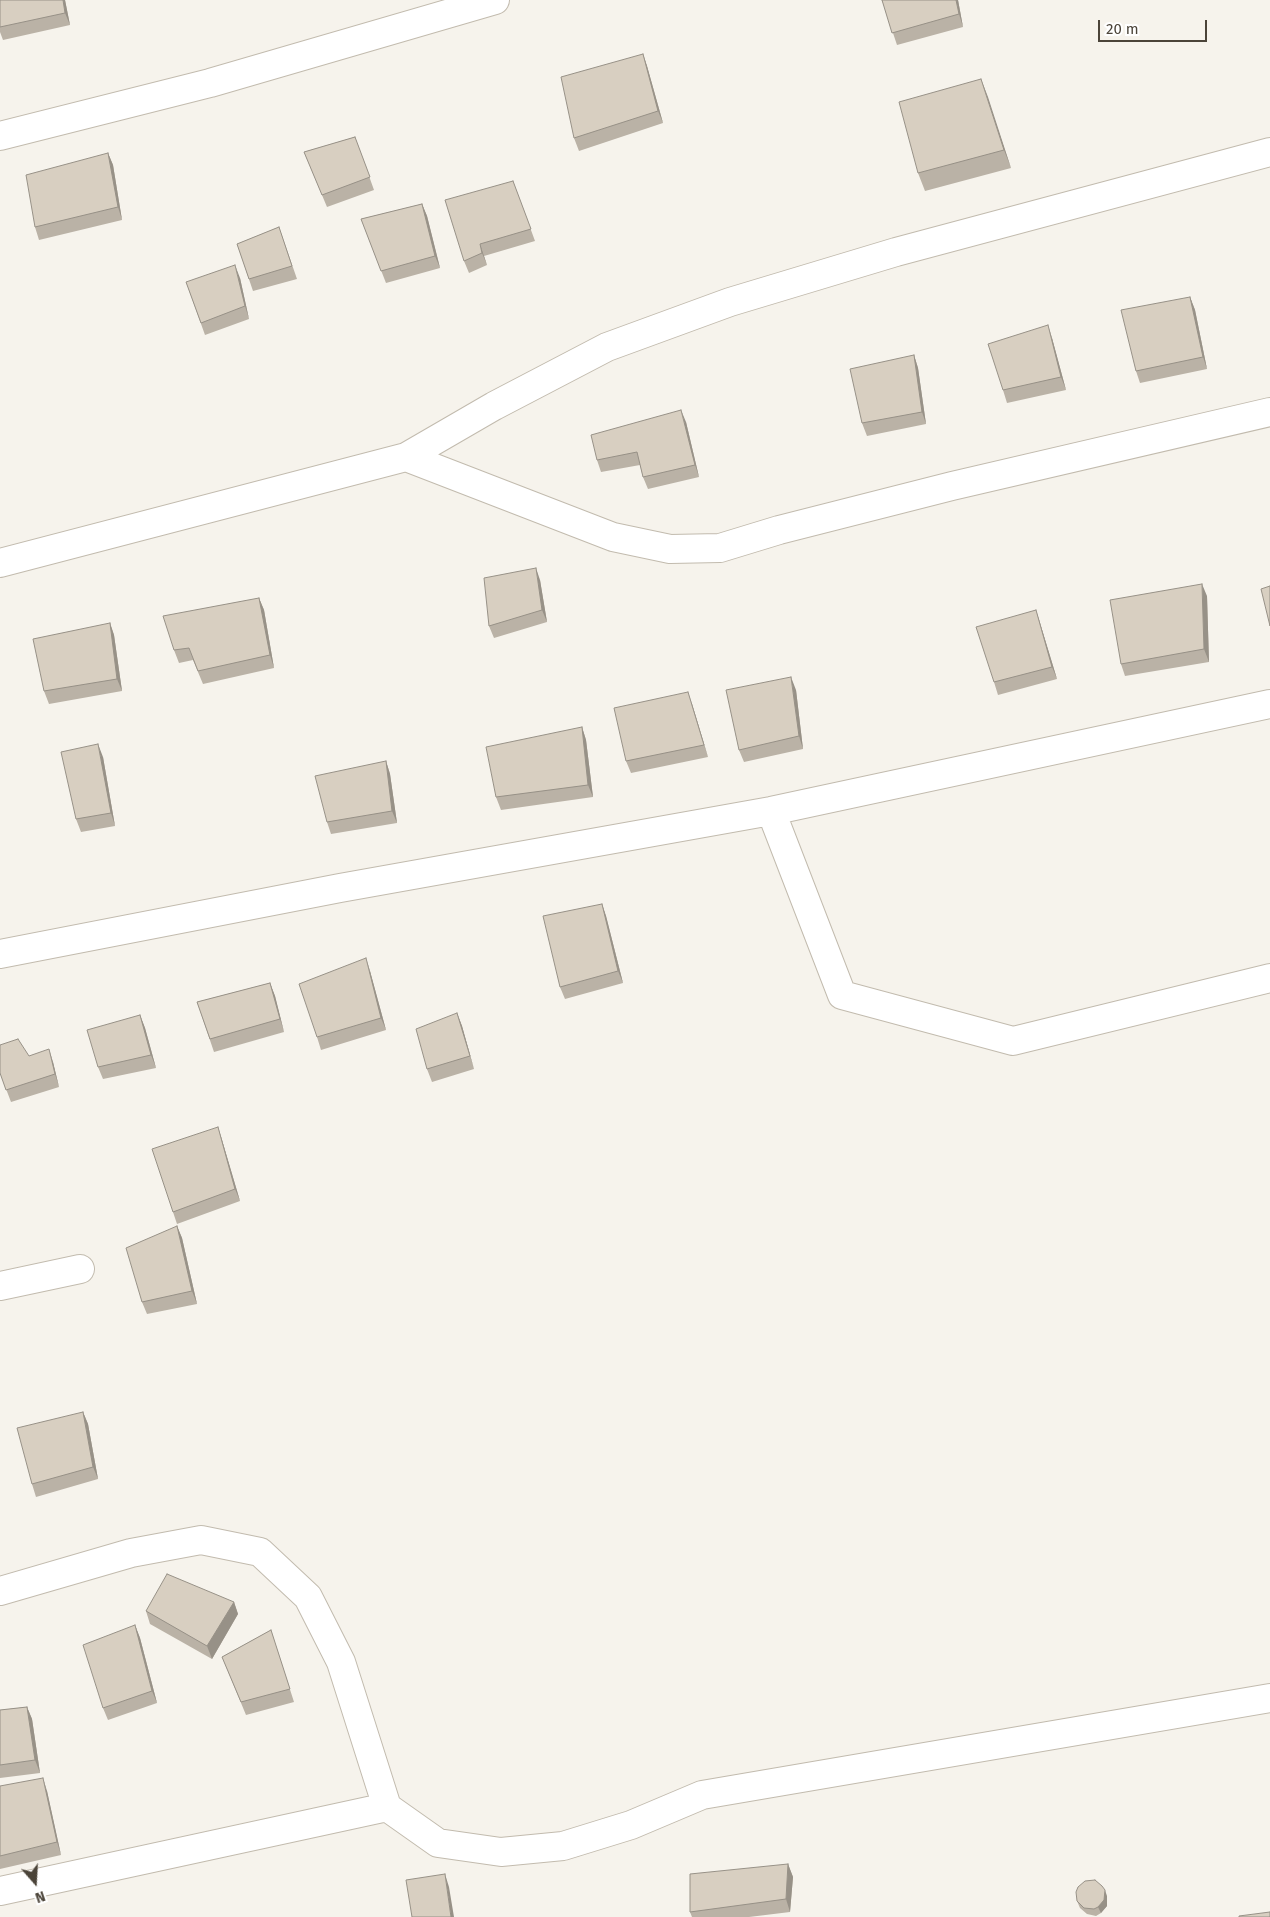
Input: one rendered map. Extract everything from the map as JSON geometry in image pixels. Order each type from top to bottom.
[{"type":"street","points":[[0,136],[210,83],[495,0]]},
{"type":"street","points":[[0,563],[406,457],[494,406],[607,347],[730,302],[896,252],[1270,152]]},
{"type":"street","points":[[406,457],[613,537],[670,549],[720,548],[779,530],[952,486],[1270,412]]},
{"type":"street","points":[[0,954],[340,888],[771,811],[1270,704]]},
{"type":"street","points":[[771,811],[842,995],[1013,1040],[1270,978]]},
{"type":"street","points":[[0,1286],[80,1269]]},
{"type":"street","points":[[0,1591],[130,1553],[201,1540],[260,1552],[308,1596],[341,1662],[386,1807],[438,1843],[501,1852],[563,1846],[631,1826],[702,1795],[1270,1698]]},
{"type":"street","points":[[0,1892],[386,1807]]},
{"type":"building","points":[[0,0],[63,0],[65,13],[0,27]]},
{"type":"building","points":[[882,0],[956,0],[959,14],[892,33]]},
{"type":"building","points":[[643,54],[658,111],[574,138],[561,77]]},
{"type":"building","points":[[981,79],[1004,150],[918,173],[899,102]]},
{"type":"building","points":[[355,137],[370,177],[322,195],[304,152]]},
{"type":"building","points":[[108,153],[118,207],[35,227],[26,175]]},
{"type":"building","points":[[513,181],[531,229],[480,244],[482,253],[464,261],[445,200]]},
{"type":"building","points":[[422,204],[435,256],[381,271],[361,219]]},
{"type":"building","points":[[279,227],[292,266],[249,279],[237,244]]},
{"type":"building","points":[[235,265],[245,306],[201,323],[186,282]]},
{"type":"building","points":[[1190,297],[1203,357],[1136,371],[1121,310]]},
{"type":"building","points":[[1048,325],[1061,377],[1003,390],[988,344]]},
{"type":"building","points":[[914,355],[922,412],[862,423],[850,369]]},
{"type":"building","points":[[681,410],[695,465],[643,477],[637,452],[597,460],[591,435]]},
{"type":"building","points":[[536,568],[542,610],[489,626],[484,578]]},
{"type":"building","points":[[1202,584],[1204,649],[1121,664],[1110,600]]},
{"type":"building","points":[[1270,586],[1270,626],[1261,589]]},
{"type":"building","points":[[259,598],[270,655],[198,671],[189,648],[174,650],[163,616]]},
{"type":"building","points":[[1036,610],[1052,667],[994,682],[976,627]]},
{"type":"building","points":[[110,623],[117,679],[44,691],[33,639]]},
{"type":"building","points":[[791,677],[799,736],[739,750],[726,690]]},
{"type":"building","points":[[688,692],[704,745],[626,761],[614,708]]},
{"type":"building","points":[[582,727],[588,785],[496,797],[486,747]]},
{"type":"building","points":[[98,744],[111,813],[76,819],[61,752]]},
{"type":"building","points":[[386,761],[392,811],[327,822],[315,776]]},
{"type":"building","points":[[602,904],[618,971],[560,987],[543,916]]},
{"type":"building","points":[[366,958],[381,1018],[317,1037],[299,984]]},
{"type":"building","points":[[270,983],[280,1019],[210,1039],[197,1002]]},
{"type":"building","points":[[457,1013],[470,1056],[427,1069],[416,1029]]},
{"type":"building","points":[[140,1015],[151,1055],[98,1067],[87,1030]]},
{"type":"building","points":[[18,1039],[29,1056],[49,1049],[55,1074],[6,1090],[0,1073],[0,1045]]},
{"type":"building","points":[[218,1127],[235,1189],[173,1212],[152,1149]]},
{"type":"building","points":[[177,1226],[192,1291],[142,1302],[126,1248]]},
{"type":"building","points":[[83,1412],[93,1467],[32,1484],[17,1428]]},
{"type":"building","points":[[167,1574],[234,1602],[207,1646],[146,1611]]},
{"type":"building","points":[[135,1625],[152,1691],[103,1708],[83,1645]]},
{"type":"building","points":[[271,1630],[290,1689],[241,1702],[222,1657]]},
{"type":"building","points":[[27,1707],[35,1760],[0,1765],[0,1710]]},
{"type":"building","points":[[43,1778],[57,1842],[0,1856],[0,1786]]},
{"type":"building","points":[[788,1864],[786,1899],[690,1912],[690,1874]]},
{"type":"building","points":[[445,1874],[451,1917],[412,1917],[406,1880]]},
{"type":"building","points":[[1095,1880],[1105,1890],[1104,1900],[1094,1909],[1084,1908],[1077,1901],[1076,1892],[1078,1887],[1085,1881]]},
{"type":"building","points":[[1270,1912],[1270,1917],[1239,1917],[1239,1916]]}]
